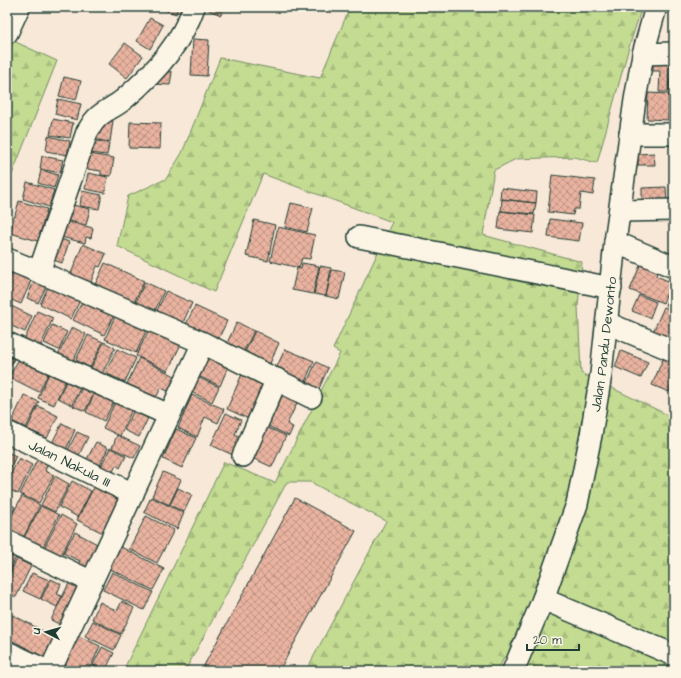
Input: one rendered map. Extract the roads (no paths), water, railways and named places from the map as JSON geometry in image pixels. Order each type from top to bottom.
[{"type":"street","points":[[7,33],[19,7]]},
{"type":"street","points":[[39,272],[87,132],[95,120],[123,100],[166,57],[181,37],[194,7]]},
{"type":"street","name":"Jalan Pandu Dewonto","points":[[513,671],[544,599],[577,504],[596,406],[607,323],[615,242],[630,134],[643,54],[656,7]]},
{"type":"street","points":[[643,54],[674,53]]},
{"type":"street","points":[[630,134],[674,134]]},
{"type":"street","points":[[620,210],[674,210]]},
{"type":"street","points":[[359,237],[611,288]]},
{"type":"street","points":[[615,242],[674,267]]},
{"type":"street","points":[[7,260],[39,272],[203,342],[311,397]]},
{"type":"street","points":[[607,323],[674,351]]},
{"type":"street","points":[[7,652],[49,671],[92,582],[203,342]]},
{"type":"street","points":[[7,343],[169,415]]},
{"type":"street","points":[[243,456],[277,380]]},
{"type":"street","name":"Jalan Nakula III","points":[[7,432],[133,494]]},
{"type":"street","points":[[7,541],[92,582]]},
{"type":"street","points":[[544,599],[674,655]]}]
